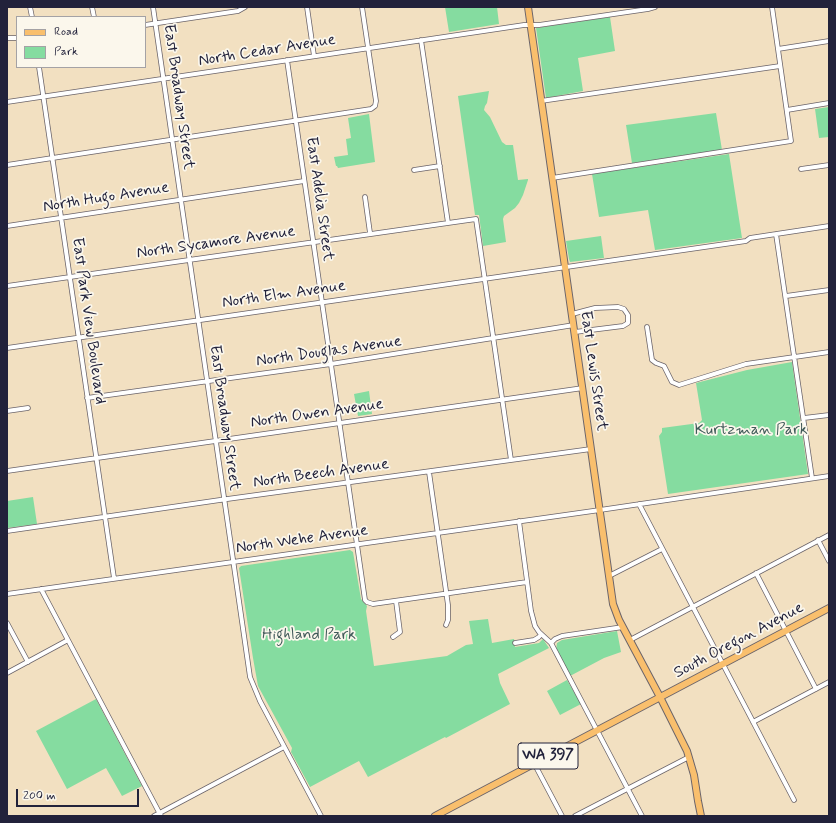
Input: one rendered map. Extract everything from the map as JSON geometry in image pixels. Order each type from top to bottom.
[{"type":"main road","name":"East Lewis Street","points":[[528,7],[614,608],[675,725],[689,757],[702,816]]},
{"type":"main road","name":"South Oregon Avenue","points":[[660,697],[829,608]]},
{"type":"main road","name":"WA 397","points":[[435,816],[660,697]]},
{"type":"street","name":"East Broadway Street","points":[[153,7],[250,677],[255,693],[321,816]]},
{"type":"street","points":[[146,25],[238,11],[245,7]]},
{"type":"street","points":[[307,7],[314,56]]},
{"type":"street","points":[[7,165],[371,109],[375,106],[376,101],[362,7]]},
{"type":"street","name":"North Cedar Avenue","points":[[7,102],[525,24],[536,25],[655,7]]},
{"type":"street","points":[[552,178],[791,141],[772,7]]},
{"type":"street","points":[[422,40],[448,222]]},
{"type":"street","points":[[778,49],[829,41]]},
{"type":"street","name":"East Adelia Street","points":[[287,60],[364,597],[367,602],[373,604],[396,601]]},
{"type":"street","points":[[541,101],[780,66]]},
{"type":"street","name":"East Park View Boulevard","points":[[39,68],[114,578]]},
{"type":"street","points":[[786,110],[829,104]]},
{"type":"street","points":[[801,170],[829,165]]},
{"type":"street","points":[[414,170],[440,166]]},
{"type":"street","name":"North Hugo Avenue","points":[[7,226],[304,181]]},
{"type":"street","points":[[365,197],[370,233]]},
{"type":"street","name":"North Sycamore Avenue","points":[[7,286],[313,241],[476,219],[484,278]]},
{"type":"street","name":"North Elm Avenue","points":[[7,348],[746,241],[750,238],[829,226]]},
{"type":"street","points":[[776,234],[812,478]]},
{"type":"street","points":[[484,278],[511,460]]},
{"type":"street","points":[[786,296],[829,290]]},
{"type":"street","points":[[572,314],[595,308],[618,307],[624,309],[628,315],[628,323],[623,326],[575,332]]},
{"type":"street","name":"North Douglas Avenue","points":[[87,398],[331,364],[574,325]]},
{"type":"street","points":[[647,327],[652,360],[656,364],[664,366],[669,378],[675,384],[682,384],[746,364],[829,352]]},
{"type":"street","name":"North Owen Avenue","points":[[7,471],[583,388]]},
{"type":"street","points":[[7,411],[28,408]]},
{"type":"street","points":[[804,418],[829,415]]},
{"type":"street","name":"North Beech Avenue","points":[[7,532],[105,516],[591,449]]},
{"type":"street","points":[[429,472],[447,594],[449,613],[446,625]]},
{"type":"street","name":"North Wehe Avenue","points":[[7,594],[829,476]]},
{"type":"street","points":[[639,504],[794,800]]},
{"type":"street","points":[[519,521],[533,622],[536,630],[551,642],[642,816]]},
{"type":"street","points":[[630,640],[829,534]]},
{"type":"street","points":[[818,540],[829,561]]},
{"type":"street","points":[[609,576],[662,548]]},
{"type":"street","points":[[756,573],[816,689]]},
{"type":"street","points":[[393,637],[400,632],[396,601],[527,582]]},
{"type":"street","points":[[41,589],[160,815]]},
{"type":"street","points":[[7,623],[28,662]]},
{"type":"street","points":[[551,642],[562,636],[623,627]]},
{"type":"street","points":[[515,643],[534,640],[541,634]]},
{"type":"street","points":[[7,673],[68,640]]},
{"type":"street","points":[[753,722],[829,682]]},
{"type":"street","points":[[154,816],[160,815],[284,747]]},
{"type":"street","points":[[575,816],[689,757]]},
{"type":"street","points":[[534,763],[562,816]]},
{"type":"green space","points":[[445,7],[497,7],[499,24],[449,32]]},
{"type":"green space","points":[[610,17],[615,51],[578,58],[583,91],[546,98],[536,28]]},
{"type":"green space","points":[[489,91],[484,110],[490,117],[502,142],[506,145],[513,145],[518,180],[528,180],[519,203],[504,216],[503,219],[506,242],[483,246],[479,215],[475,215],[458,96]]},
{"type":"green space","points":[[829,107],[829,137],[819,138],[815,109]]},
{"type":"green space","points":[[716,113],[722,150],[632,163],[626,125]]},
{"type":"green space","points":[[369,114],[375,162],[338,168],[334,157],[348,155],[346,139],[351,138],[348,118]]},
{"type":"green space","points":[[729,154],[742,238],[655,250],[648,210],[599,217],[592,174]]},
{"type":"green space","points":[[601,236],[604,258],[570,262],[566,241]]},
{"type":"green space","name":"Kurtzman Park","points":[[792,362],[808,474],[668,494],[659,436],[662,432],[662,428],[699,423],[702,420],[696,383],[747,370]]},
{"type":"green space","points":[[369,391],[372,414],[358,416],[354,394]]},
{"type":"green space","points":[[33,497],[37,524],[7,528],[7,501]]},
{"type":"green space","name":"Highland Park","points":[[350,550],[353,552],[361,599],[367,606],[366,611],[374,666],[447,656],[466,645],[473,644],[469,621],[488,619],[492,643],[514,639],[515,647],[539,643],[543,639],[549,648],[498,674],[500,683],[510,704],[368,777],[359,761],[310,787],[291,752],[292,748],[258,686],[239,568],[241,566]]},
{"type":"green space","points":[[617,631],[621,652],[604,658],[570,676],[556,650],[557,643],[562,640]]},
{"type":"green space","points":[[567,680],[581,704],[560,715],[547,691]]},
{"type":"green space","points":[[96,699],[142,786],[122,796],[106,768],[67,789],[36,731]]}]
